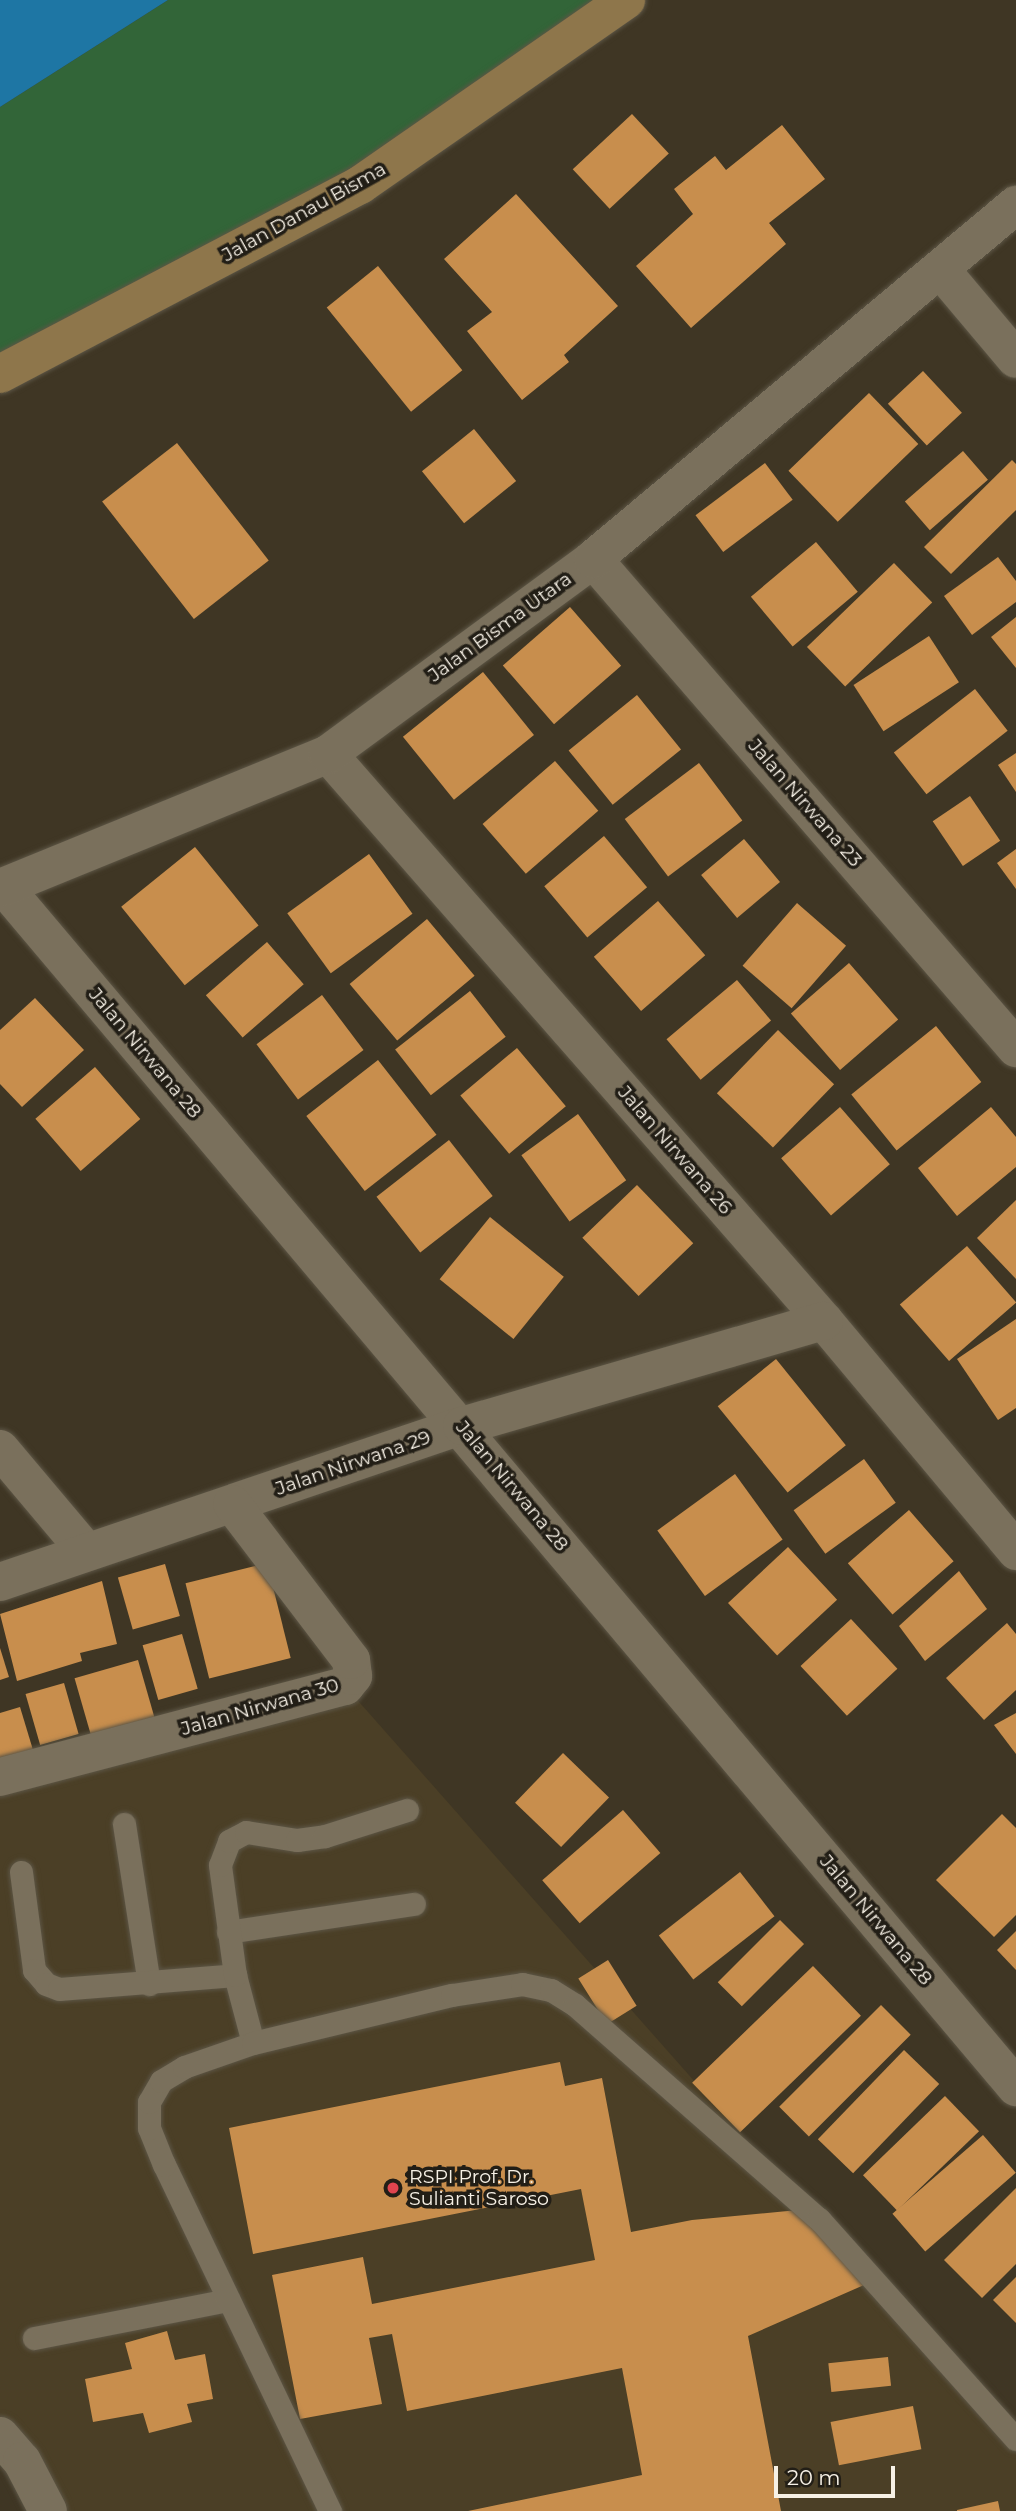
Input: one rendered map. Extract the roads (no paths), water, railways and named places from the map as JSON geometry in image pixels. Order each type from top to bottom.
[{"type":"street","name":"Jalan Danau Bisma","points":[[0,374],[360,185],[626,0]]},
{"type":"street","name":"Jalan Bisma Utara","points":[[2,887],[328,754],[593,559],[1016,205]]},
{"type":"street","points":[[941,270],[1016,359]]},
{"type":"street","name":"Jalan Nirwana 23","points":[[593,559],[1016,1048]]},
{"type":"street","name":"Jalan Nirwana 26","points":[[328,754],[824,1321],[1016,1551]]},
{"type":"street","name":"Jalan Nirwana 28","points":[[2,887],[462,1426],[1016,2087]]},
{"type":"street","name":"Jalan Nirwana 29","points":[[0,1582],[462,1426],[824,1321]]},
{"type":"street","points":[[0,1449],[86,1552]]},
{"type":"street","name":"Jalan Nirwana 30","points":[[0,1777],[345,1686],[353,1676],[351,1660],[232,1504]]},
{"type":"street","points":[[0,2436],[22,2461],[48,2511]]},
{"type":"lane","points":[[253,2043],[235,1975],[220,1854],[237,1834],[297,1840],[407,1810]]},
{"type":"lane","points":[[124,1824],[149,1984]]},
{"type":"lane","points":[[21,1872],[34,1970],[46,1984],[59,1989],[149,1984],[235,1975]]},
{"type":"lane","points":[[228,1932],[414,1904]]},
{"type":"lane","points":[[330,2511],[149,2128],[149,2102],[162,2081],[184,2067],[253,2043],[452,1995],[522,1984],[551,1990],[585,2014],[819,2219],[1016,2439]]},
{"type":"lane","points":[[34,2338],[228,2300]]},
{"type":"water","points":[[0,0],[168,0],[0,107]]},
{"type":"place","name":"RSPI Prof. Dr. Sulianti Saroso","points":[[393,2188]]}]
